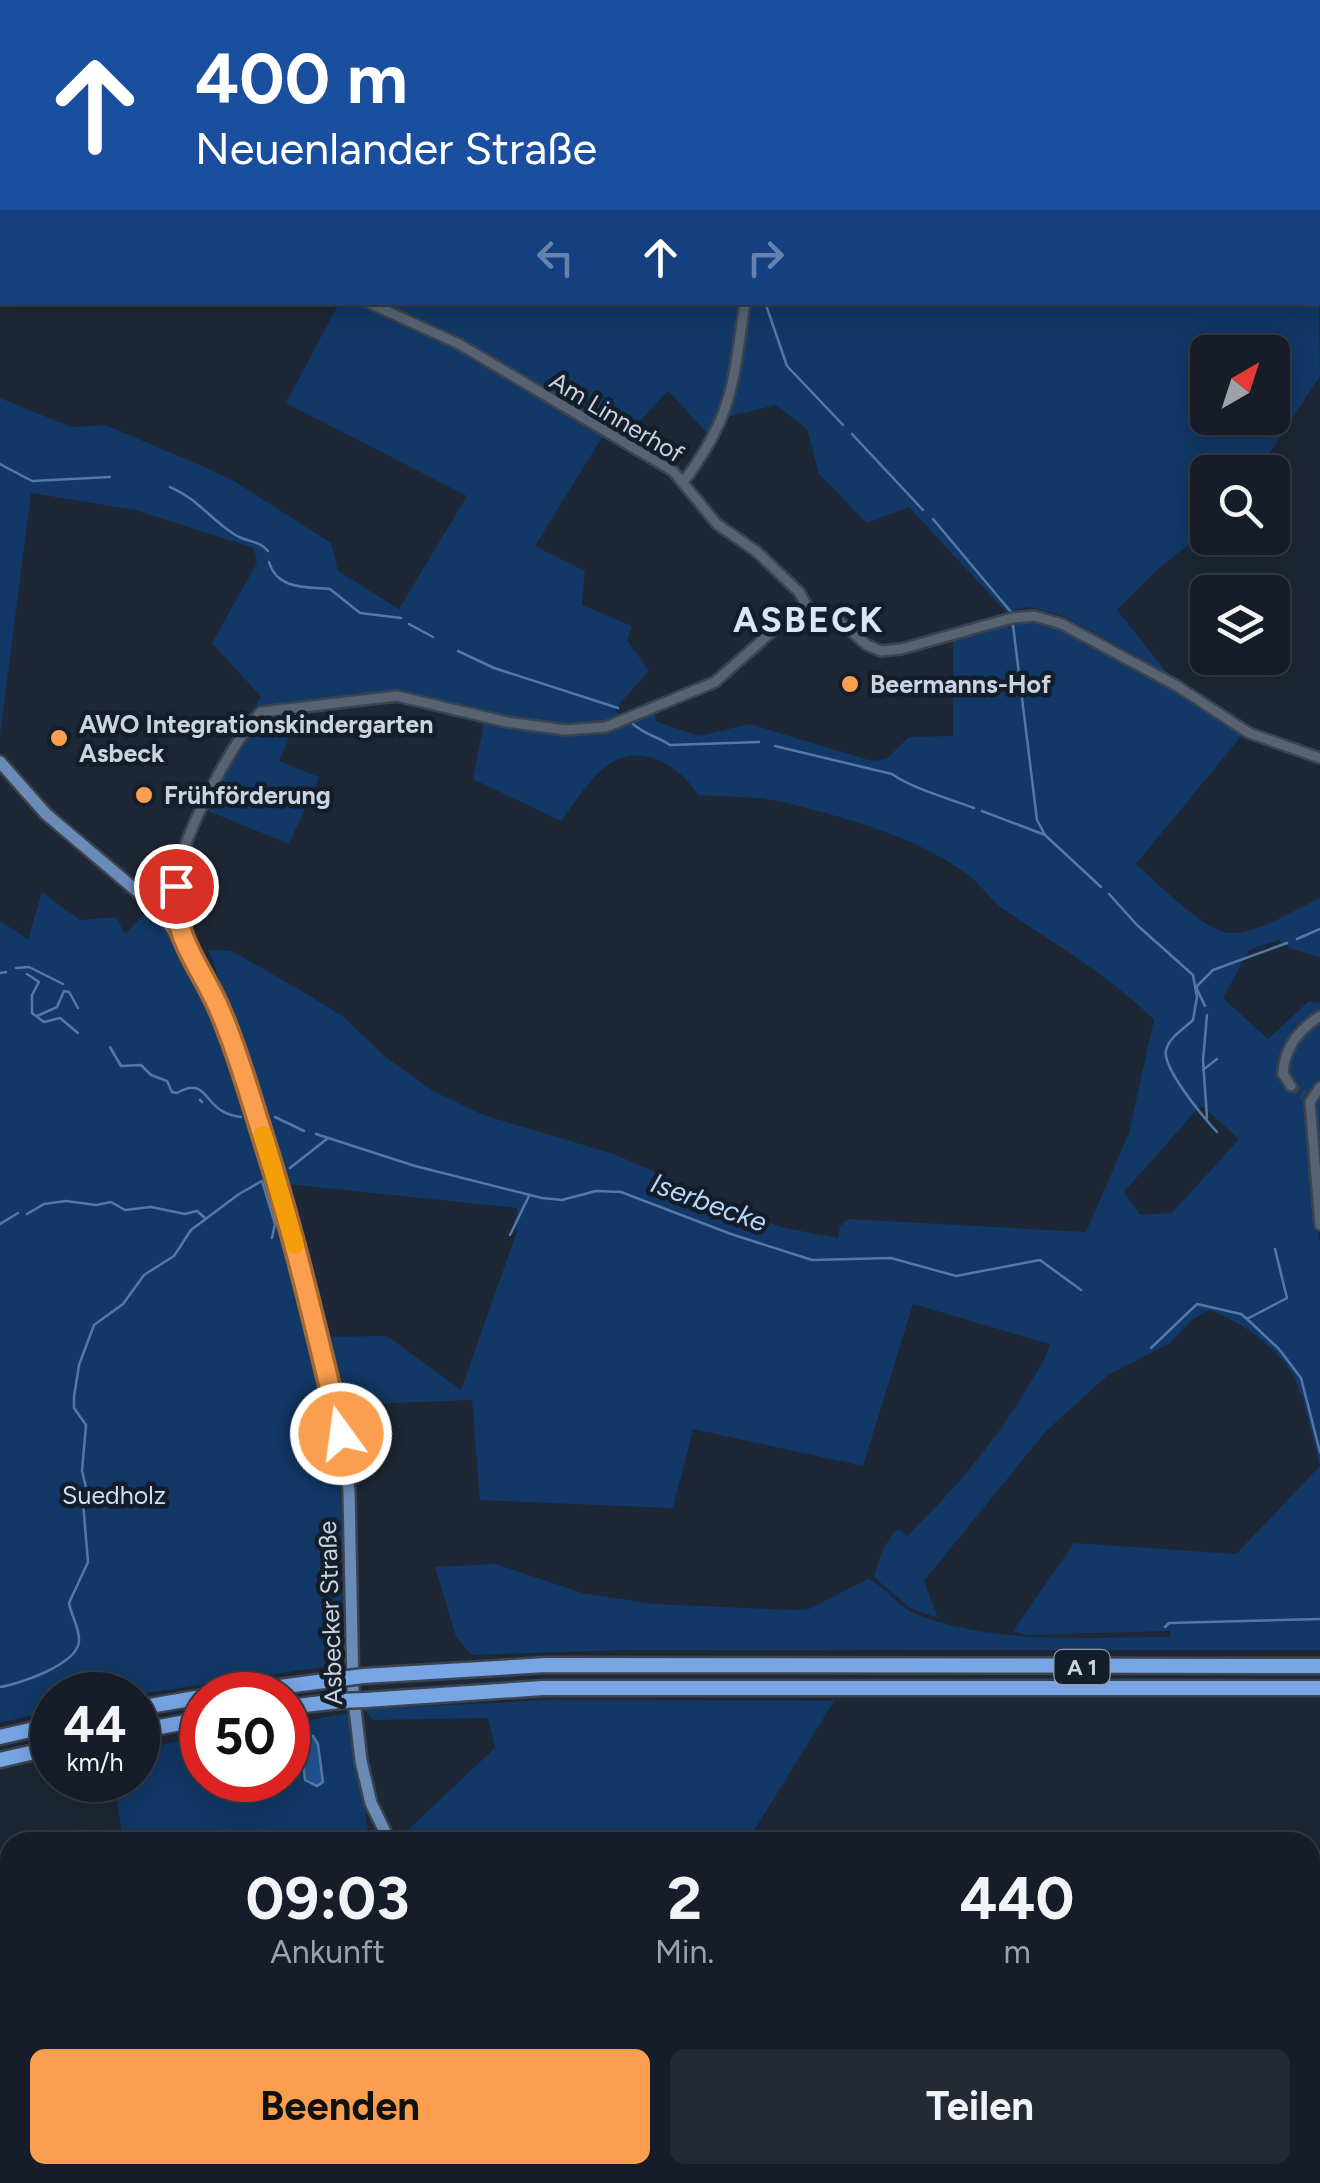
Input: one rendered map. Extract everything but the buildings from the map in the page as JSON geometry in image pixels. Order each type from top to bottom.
[{"type":"highway","name":"A 1","points":[[310,1683],[546,1665],[1320,1666]]},
{"type":"highway","name":"A 1","points":[[310,1704],[543,1688],[1320,1688]]},
{"type":"highway","points":[[0,1737],[30,1730]]},
{"type":"highway","points":[[0,1760],[30,1753]]},
{"type":"main road","name":"Asbecker Straße","points":[[0,762],[46,814],[152,903],[180,936],[205,976],[223,1016],[293,1239],[341,1434],[349,1491],[349,1603],[357,1726],[371,1803],[385,1832]]},
{"type":"street","name":"Am Linnerhof","points":[[374,305],[459,344],[674,471],[717,524],[758,552],[799,592],[809,610]]},
{"type":"street","points":[[684,481],[709,447],[732,394],[745,305]]},
{"type":"street","points":[[152,903],[178,870],[226,761],[246,727],[261,712],[397,696],[521,724],[565,730],[606,727],[715,682],[786,619],[809,610],[832,614],[866,645],[880,651],[901,649],[1012,618],[1044,618],[1177,686],[1249,733],[1320,758]]},
{"type":"street","points":[[178,870],[180,936]]},
{"type":"street","points":[[152,903],[176,886]]},
{"type":"street","points":[[1291,1086],[1283,1074],[1286,1052],[1293,1040],[1320,1016]]},
{"type":"street","points":[[1320,1088],[1307,1099],[1320,1225]]},
{"type":"green space","points":[[338,305],[365,305],[458,348],[604,434],[535,546],[585,571],[582,605],[632,626],[627,640],[649,671],[614,710],[620,715],[591,724],[531,724],[437,702],[377,693],[255,706],[261,697],[212,643],[257,563],[254,548],[135,510],[31,493],[0,735],[0,398],[71,427],[105,425],[234,481],[331,543],[338,571],[399,609],[467,496],[286,403]]},
{"type":"green space","points":[[376,305],[744,305],[735,366],[711,437],[668,391],[624,438]]},
{"type":"green space","points":[[747,305],[1319,305],[1320,376],[1290,422],[1290,335],[1190,335],[1190,435],[1281,435],[1268,455],[1190,455],[1190,544],[1117,610],[1167,673],[1064,616],[1029,607],[1006,612],[909,507],[867,523],[819,474],[807,429],[776,405],[726,417]]},
{"type":"green space","points":[[1028,619],[1060,628],[1163,681],[1243,734],[1136,864],[1182,905],[1209,925],[1232,933],[1266,925],[1320,898],[1320,957],[1292,949],[1279,940],[1249,950],[1223,998],[1268,1039],[1309,1001],[1320,1003],[1320,1209],[1317,1132],[1310,1132],[1320,1242],[1320,1465],[1303,1400],[1289,1368],[1258,1337],[1209,1310],[1192,1320],[1170,1343],[1108,1375],[1046,1431],[924,1581],[938,1618],[910,1608],[874,1577],[883,1551],[898,1529],[907,1536],[973,1465],[1016,1406],[1050,1344],[913,1304],[863,1466],[693,1429],[673,1508],[480,1500],[472,1400],[343,1405],[325,1337],[387,1336],[461,1390],[516,1234],[517,1208],[287,1184],[209,950],[232,951],[345,1018],[383,1055],[433,1091],[483,1115],[614,1154],[780,1227],[838,1238],[840,1226],[849,1219],[1086,1232],[1129,1133],[1154,1020],[1101,975],[1000,907],[967,874],[902,838],[855,822],[773,800],[698,795],[674,769],[646,757],[630,756],[603,769],[561,821],[473,779],[484,722],[562,736],[602,731],[654,714],[657,722],[699,736],[750,724],[872,761],[886,759],[909,737],[953,736],[953,638],[984,627]],"holes":[[[1201,1105],[1239,1139],[1172,1213],[1140,1215],[1124,1192]]]},
{"type":"green space","points":[[301,709],[279,761],[319,777],[289,844],[208,811],[245,734],[262,717]]},
{"type":"green space","name":"Suedholz","points":[[42,892],[80,920],[116,917],[125,934],[151,908],[204,985],[272,1186],[328,1409],[340,1476],[344,1657],[328,1666],[287,1672],[180,1672],[180,1688],[160,1691],[160,1672],[30,1672],[30,1716],[0,1723],[0,921],[28,939]]},
{"type":"green space","points":[[1320,1466],[1320,1650],[623,1650],[472,1655],[456,1637],[435,1567],[495,1564],[582,1593],[654,1604],[796,1610],[809,1609],[868,1579],[911,1612],[979,1631],[1042,1637],[1170,1637],[1170,1631],[1025,1635],[1013,1631],[1074,1543],[1236,1554]]},
{"type":"green space","points":[[550,1700],[834,1701],[753,1832],[406,1832],[495,1748],[488,1718],[373,1720],[364,1709]]},
{"type":"green space","points":[[349,1713],[368,1832],[122,1832],[117,1802],[160,1802],[160,1745],[180,1742],[180,1802],[310,1802],[310,1720]]},
{"type":"shaded area","points":[[310,1736],[318,1744],[323,1782],[317,1786],[310,1782]]},
{"type":"waterway","points":[[766,305],[787,366],[843,425]]},
{"type":"waterway","points":[[852,434],[923,510]]},
{"type":"waterway","points":[[0,464],[32,481],[110,477]]},
{"type":"waterway","points":[[170,487],[234,534],[268,551]]},
{"type":"waterway","points":[[933,519],[1011,612]]},
{"type":"waterway","points":[[269,562],[286,582],[330,589],[360,613],[401,618]]},
{"type":"waterway","points":[[409,624],[433,637]]},
{"type":"waterway","points":[[1013,625],[1037,820],[1045,835]]},
{"type":"waterway","points":[[458,651],[494,668],[618,708]]},
{"type":"waterway","points":[[633,724],[670,745],[759,742]]},
{"type":"waterway","points":[[775,746],[892,774],[920,789],[974,808]]},
{"type":"waterway","points":[[982,811],[1045,835],[1101,887]]},
{"type":"waterway","points":[[1109,894],[1193,975],[1197,997],[1193,1020],[1171,1041],[1167,1058],[1185,1092],[1217,1132]]},
{"type":"waterway","points":[[1297,939],[1320,929]]},
{"type":"waterway","points":[[1205,1006],[1196,987],[1213,970],[1287,943]]},
{"type":"waterway","name":"Iserbecke","points":[[16,968],[29,967],[63,984]]},
{"type":"waterway","name":"Iserbecke","points":[[0,973],[6,972]]},
{"type":"waterway","points":[[27,974],[39,982],[32,995],[32,1013],[44,1022],[60,1018],[78,1033]]},
{"type":"waterway","points":[[37,1016],[57,1007],[64,991],[69,992],[78,1008]]},
{"type":"waterway","points":[[1207,1015],[1203,1060],[1207,1118]]},
{"type":"waterway","name":"Iserbecke","points":[[110,1047],[121,1066],[141,1065],[151,1075],[167,1081],[172,1092],[196,1088],[219,1109],[241,1117]]},
{"type":"waterway","points":[[1203,1070],[1217,1059]]},
{"type":"waterway","name":"Iserbecke","points":[[275,1117],[304,1131]]},
{"type":"waterway","name":"Iserbecke","points":[[316,1134],[415,1166],[542,1198],[562,1200],[596,1191],[621,1192],[812,1260],[891,1258],[956,1276],[1040,1260],[1081,1290]]},
{"type":"waterway","points":[[290,1168],[328,1138]]},
{"type":"waterway","points":[[0,1687],[59,1665],[79,1641],[69,1603],[88,1562],[83,1502],[87,1491],[82,1471],[86,1425],[74,1408],[74,1397],[79,1365],[94,1325],[123,1304],[144,1275],[174,1256],[191,1230],[262,1181],[275,1224],[272,1238]]},
{"type":"waterway","points":[[510,1235],[529,1196]]},
{"type":"waterway","points":[[27,1214],[44,1204],[111,1202],[125,1210],[151,1207],[185,1214],[197,1211],[205,1218]]},
{"type":"waterway","points":[[0,1224],[18,1213]]},
{"type":"waterway","points":[[1275,1249],[1287,1298],[1247,1319],[1279,1349],[1301,1378],[1320,1452]]},
{"type":"waterway","name":"Iserbecke","points":[[1151,1348],[1197,1304],[1241,1314],[1247,1319]]},
{"type":"waterway","points":[[1165,1627],[1169,1623],[1320,1619]]},
{"type":"tunnel","points":[[1291,1086],[1304,1095]]},
{"type":"slow traffic","points":[[263,1135],[295,1245]]},
{"type":"place","name":"Beermanns-Hof","points":[[850,684]]},
{"type":"place","name":"AWO Integrationskindergarten Asbeck","points":[[59,738]]},
{"type":"place","name":"Frühförderung","points":[[144,795]]},
{"type":"district","name":"ASBECK","points":[[809,620]]},
{"type":"route","points":[[176,886],[180,936],[205,976],[223,1016],[264,1138],[341,1434]]}]
